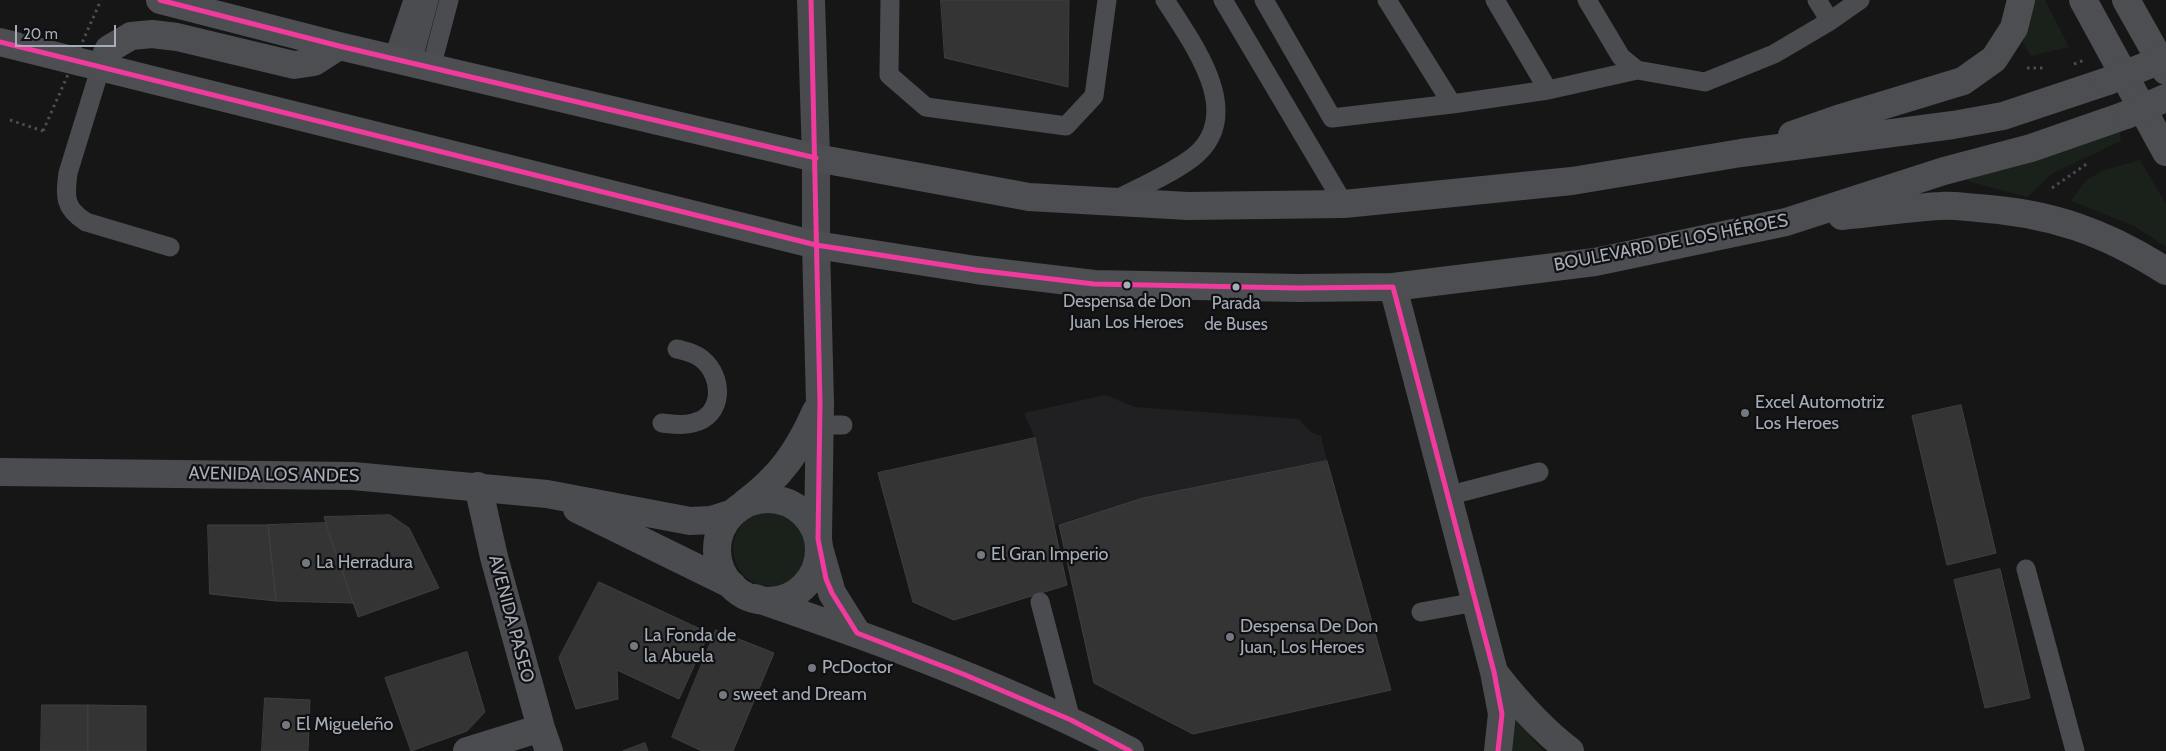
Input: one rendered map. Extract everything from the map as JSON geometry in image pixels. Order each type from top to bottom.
[{"type":"main road","points":[[160,0],[339,46],[816,158],[1029,197],[1188,206],[1344,204],[1572,181],[1740,153],[1953,125],[2003,116],[2108,81],[2166,58]]},
{"type":"main road","points":[[1740,153],[1838,119],[1963,81],[1994,59],[2014,28],[2021,0]]},
{"type":"main road","points":[[2083,0],[2166,152]]},
{"type":"main road","points":[[2126,0],[2166,71]]},
{"type":"main road","points":[[101,66],[109,49],[131,36],[152,34],[177,37],[294,65],[314,62],[339,46]]},
{"type":"main road","name":"BOULEVARD DE LOS HÉROES","points":[[0,42],[816,245],[976,270],[1094,284],[1298,288],[1393,287],[1595,262],[1786,222],[1944,171],[2031,148],[2166,98]]},
{"type":"main road","points":[[1786,222],[1942,206],[2027,214],[2069,223],[2108,238],[2166,271]]},
{"type":"street","name":"AVENIDA LOS ANDES","points":[[811,0],[816,158],[816,245],[828,418],[819,545]]},
{"type":"street","points":[[1393,287],[1494,672],[1502,714],[1498,751]]},
{"type":"street","name":"AVENIDA LOS ANDES","points":[[0,472],[353,476],[478,486],[547,494],[690,521],[711,520],[737,510],[766,486],[789,461],[806,434],[828,418]]},
{"type":"street","name":"AVENIDA PASEO","points":[[478,486],[494,558],[545,739]]},
{"type":"street","name":"AVENIDA LOS ANDES","points":[[547,494],[744,592],[963,674],[1071,720],[1130,751]]},
{"type":"street","points":[[819,545],[818,564],[806,585],[785,598],[772,600],[744,592],[721,569],[717,555],[722,527],[737,510],[754,500],[768,498],[782,500],[795,506],[806,515],[814,527],[819,545],[832,594],[857,633]]},
{"type":"street","points":[[1494,672],[1538,723],[1570,751]]},
{"type":"street","points":[[468,751],[545,739]]},
{"type":"lane","points":[[412,63],[413,0]]},
{"type":"lane","points":[[412,63],[429,0]]},
{"type":"lane","points":[[412,63],[449,0]]},
{"type":"lane","points":[[890,0],[889,75],[926,107],[1066,126],[1094,96],[1107,0]]},
{"type":"lane","points":[[1111,202],[1155,181],[1193,157],[1212,134],[1217,113],[1215,92],[1193,44],[1165,0]]},
{"type":"lane","points":[[1223,0],[1344,204]]},
{"type":"lane","points":[[1264,0],[1332,118],[1452,104],[1548,90],[1637,70],[1705,82],[1774,54],[1830,21],[1860,0]]},
{"type":"lane","points":[[1387,0],[1452,104]]},
{"type":"lane","points":[[1495,0],[1548,90]]},
{"type":"lane","points":[[1587,0],[1621,57],[1637,70]]},
{"type":"lane","points":[[1817,0],[1830,21]]},
{"type":"lane","points":[[101,66],[68,173],[66,190],[68,204],[76,216],[86,222],[170,247]]},
{"type":"lane","points":[[662,424],[695,423],[704,418],[714,408],[718,399],[718,386],[712,371],[703,360],[694,354],[677,349]]},
{"type":"lane","points":[[1447,496],[1539,472]]},
{"type":"lane","points":[[2026,569],[2075,751]]},
{"type":"lane","points":[[1040,602],[1071,720]]},
{"type":"lane","points":[[1422,612],[1476,602]]},
{"type":"path","points":[[10,120],[43,131],[100,0]]},
{"type":"path","points":[[1994,59],[2014,68],[2046,68]]},
{"type":"path","points":[[2064,66],[2074,64]]},
{"type":"path","points":[[2027,214],[2053,186],[2093,160]]},
{"type":"shaded area","points":[[2030,0],[2045,0],[2069,47],[2031,56],[2023,43]]},
{"type":"shaded area","points":[[2119,127],[2121,141],[2053,173],[2027,197],[1971,182],[1961,175]]},
{"type":"shaded area","points":[[2140,160],[2166,204],[2166,247],[2134,226],[2071,201],[2085,181],[2102,171]]},
{"type":"shaded area","points":[[1105,395],[1135,407],[1299,419],[1311,432],[1321,436],[1327,461],[1143,498],[1054,525],[1035,439],[1024,413]]},
{"type":"shaded area","points":[[771,511],[785,514],[798,522],[806,535],[809,549],[806,563],[798,576],[785,584],[771,587],[757,584],[744,576],[736,563],[733,549],[736,535],[744,522],[757,514]]},
{"type":"shaded area","points":[[1513,710],[1532,739],[1544,751],[1510,751]]},
{"type":"building","points":[[941,0],[1069,0],[1068,87],[945,58]]},
{"type":"building","points":[[1961,405],[1996,553],[1947,565],[1912,416]]},
{"type":"building","name":"El Gran Imperio","points":[[1035,438],[1067,585],[954,620],[913,602],[878,473]]},
{"type":"building","name":"Despensa De Don Juan, Los Heroes","points":[[1327,461],[1391,690],[1193,734],[1094,683],[1059,525],[1143,498]]},
{"type":"building","points":[[390,515],[409,528],[439,588],[358,617],[324,517]]},
{"type":"building","name":"La Herradura","points":[[325,523],[353,603],[276,601],[268,525]]},
{"type":"building","points":[[208,525],[268,525],[276,601],[210,594]]},
{"type":"building","points":[[2000,569],[2030,698],[1985,708],[1954,580]]},
{"type":"building","name":"La Fonda de la Abuela","points":[[599,582],[709,633],[679,699],[617,670],[618,699],[576,709],[559,658]]},
{"type":"building","name":"sweet and Dream","points":[[716,630],[774,653],[733,751],[702,751],[672,737]]},
{"type":"building","points":[[467,652],[485,712],[467,731],[411,751],[385,678]]},
{"type":"building","name":"El Migueleño","points":[[265,698],[310,700],[308,751],[262,751]]},
{"type":"building","points":[[42,705],[88,705],[88,751],[41,751]]},
{"type":"building","points":[[88,705],[146,706],[146,751],[88,751]]},
{"type":"building","points":[[645,743],[648,751],[623,751]]},
{"type":"transit line","points":[[160,0],[339,46],[816,158]]},
{"type":"transit line","points":[[811,0],[820,403],[818,539],[826,579],[832,593],[857,633],[963,674],[1071,720],[1130,751]]},
{"type":"transit line","points":[[0,42],[816,245],[976,270],[1094,284],[1298,288],[1393,287],[1494,672],[1502,714],[1498,751]]},
{"type":"place","name":"Despensa de Don Juan Los Heroes","points":[[1127,285]]},
{"type":"place","name":"Parada de Buses","points":[[1236,287]]},
{"type":"place","name":"Excel Automotriz Los Heroes","points":[[1745,413]]},
{"type":"place","name":"El Gran Imperio","points":[[981,555]]},
{"type":"place","name":"La Herradura","points":[[306,563]]},
{"type":"place","name":"Despensa De Don Juan, Los Heroes","points":[[1230,637]]},
{"type":"place","name":"La Fonda de la Abuela","points":[[634,646]]},
{"type":"place","name":"PcDoctor","points":[[812,668]]},
{"type":"place","name":"sweet and Dream","points":[[723,695]]},
{"type":"place","name":"El Migueleño","points":[[286,725]]}]
